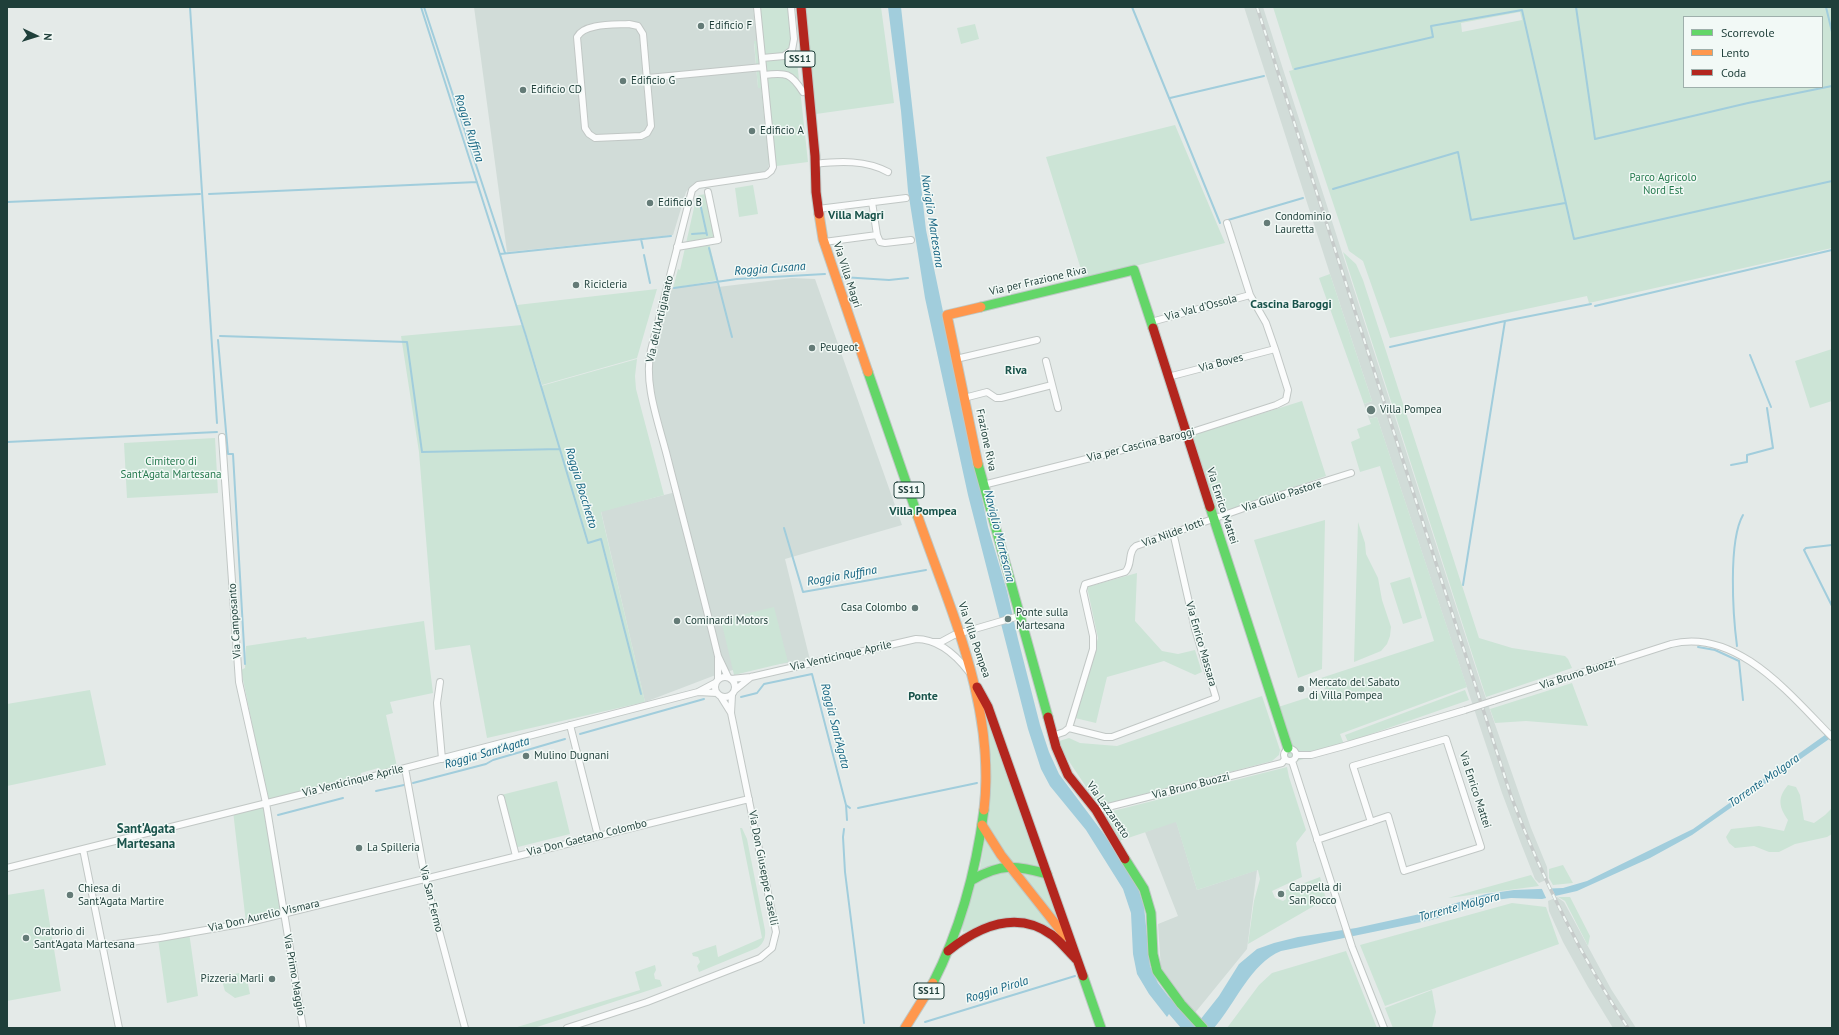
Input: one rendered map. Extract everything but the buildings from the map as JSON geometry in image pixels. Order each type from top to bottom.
[{"type":"street","name":"Via dell'Artigianato","points":[[730,678],[718,656],[675,488],[649,375],[650,354],[689,196],[695,186],[765,175],[772,170],[774,165],[757,7]]},
{"type":"street","points":[[762,58],[786,55],[792,50],[794,39],[791,7]]},
{"type":"street","name":"SS11","points":[[794,7],[803,92],[808,111]]},
{"type":"street","name":"SS11","points":[[801,7],[808,111]]},
{"type":"street","points":[[629,24],[638,26],[643,34],[648,78],[652,122],[647,132],[641,136],[600,139],[591,136],[585,128],[576,42],[579,33],[587,28],[629,24]]},
{"type":"street","points":[[648,78],[763,67]]},
{"type":"street","points":[[764,75],[778,73],[787,74],[794,79],[803,92]]},
{"type":"street","name":"Via Villa Magri","points":[[808,111],[815,164],[814,174]]},
{"type":"street","name":"Via Villa Magri","points":[[808,111],[810,157],[824,242],[859,347]]},
{"type":"street","points":[[815,164],[839,162],[865,164],[888,172]]},
{"type":"street","points":[[677,247],[718,240],[708,192]]},
{"type":"street","points":[[818,209],[906,198]]},
{"type":"street","points":[[872,202],[879,240],[884,243],[911,240]]},
{"type":"street","points":[[1227,223],[1250,295],[1266,323],[1275,349]]},
{"type":"street","points":[[824,242],[877,235]]},
{"type":"street","name":"Via per Frazione Riva","points":[[947,315],[1134,270]]},
{"type":"street","name":"Via Enrico Mattei","points":[[1134,270],[1288,748]]},
{"type":"street","name":"Via Val d'Ossola","points":[[1151,322],[1250,295]]},
{"type":"street","name":"Frazione Riva","points":[[947,315],[983,485],[1016,617]]},
{"type":"street","points":[[956,359],[1037,340]]},
{"type":"street","name":"Via Villa Pompea","points":[[859,347],[974,679],[988,707],[1047,874],[1062,925],[1072,946],[1101,1028]]},
{"type":"street","name":"Via Boves","points":[[1168,377],[1275,349]]},
{"type":"street","name":"Via per Cascina Baroggi","points":[[983,485],[1186,434],[1279,404],[1286,400],[1288,390],[1275,349]]},
{"type":"street","points":[[1046,361],[1058,408]]},
{"type":"street","points":[[964,398],[987,392],[996,398],[1001,398],[1052,385]]},
{"type":"street","name":"Via Camposanto","points":[[222,437],[239,682],[266,803]]},
{"type":"street","name":"Via Giulio Pastore","points":[[1213,518],[1351,473]]},
{"type":"street","name":"Via Nilde Iotti","points":[[1069,728],[1094,644],[1083,591],[1084,586],[1089,582],[1126,572],[1130,567],[1133,548],[1213,518]]},
{"type":"street","name":"Via Enrico Massara","points":[[1069,728],[1105,737],[1112,737],[1216,698],[1195,630],[1173,532]]},
{"type":"street","name":"Via Venticinque Aprile","points":[[932,642],[941,642],[959,634],[1016,617]]},
{"type":"street","name":"Via Lazzaretto","points":[[1016,617],[1061,761],[1068,775],[1096,810],[1138,876],[1147,896],[1151,913],[1153,957],[1157,971],[1192,1018],[1202,1028]]},
{"type":"street","name":"Via Venticinque Aprile","points":[[730,678],[751,677],[913,639],[924,639],[952,652],[974,679]]},
{"type":"street","name":"Via Bruno Buozzi","points":[[1297,755],[1311,755],[1344,746],[1465,710],[1682,641],[1698,641],[1729,649],[1754,664],[1769,676],[1832,737]]},
{"type":"street","name":"Via dell'Artigianato","points":[[717,681],[718,656]]},
{"type":"street","name":"Via Venticinque Aprile","points":[[733,692],[751,677]]},
{"type":"street","points":[[730,678],[735,684],[733,692],[727,697],[719,695],[715,688],[717,681],[730,678]]},
{"type":"street","name":"SS11","points":[[974,679],[981,712],[985,743],[982,825]]},
{"type":"street","name":"Via Venticinque Aprile","points":[[7,868],[442,759],[698,692],[717,681]]},
{"type":"street","points":[[440,682],[437,703],[442,759]]},
{"type":"street","name":"Via Venticinque Aprile","points":[[698,692],[719,695]]},
{"type":"street","name":"Via Don Giuseppe Caselli","points":[[567,1028],[647,1002],[727,972],[761,957],[770,950],[773,944],[776,932],[731,713],[733,692]]},
{"type":"street","name":"Via Don Giuseppe Caselli","points":[[719,695],[731,713]]},
{"type":"street","points":[[570,725],[598,836]]},
{"type":"street","points":[[1052,736],[1064,732],[1069,728]]},
{"type":"street","name":"Via Enrico Mattei","points":[[1317,840],[1371,822],[1388,816],[1404,871],[1481,847],[1446,739],[1354,766],[1371,822]]},
{"type":"street","points":[[1289,760],[1297,755],[1294,749],[1288,748],[1284,753],[1289,760],[1343,921],[1384,1028]]},
{"type":"street","name":"Via Bruno Buozzi","points":[[1096,810],[1289,760]]},
{"type":"street","name":"Via San Fermo","points":[[405,768],[425,878],[466,1028]]},
{"type":"street","points":[[501,798],[516,856]]},
{"type":"street","name":"Via Don Gaetano Colombo","points":[[425,878],[749,799]]},
{"type":"street","name":"Via Primo Maggio","points":[[266,803],[303,1028]]},
{"type":"street","points":[[982,825],[1007,866],[1062,925]]},
{"type":"street","points":[[972,880],[982,825]]},
{"type":"street","points":[[83,849],[119,1028]]},
{"type":"street","points":[[972,880],[989,870],[1007,866],[1022,866],[1047,874]]},
{"type":"street","name":"Via Don Aurelio Vismara","points":[[102,946],[160,938],[246,923],[284,912],[425,878]]},
{"type":"street","name":"SS11","points":[[905,1028],[932,986],[948,951],[972,880]]},
{"type":"street","points":[[948,951],[980,928],[992,924],[1014,922],[1029,925],[1049,933],[1078,962]]},
{"type":"shaded area","points":[[474,7],[753,7],[757,41],[754,44],[758,87],[761,87],[769,161],[768,169],[763,172],[693,184],[686,192],[673,235],[507,252]]},
{"type":"shaded area","points":[[1244,7],[1263,7],[1481,684],[1531,828],[1547,867],[1548,879],[1539,883],[1535,879],[1502,793],[1377,417],[1369,419],[1364,404],[1372,401]]},
{"type":"shaded area","points":[[792,278],[815,279],[902,525],[785,559],[810,660],[733,670],[645,702],[601,511],[676,492],[649,383],[648,365],[666,289],[717,282],[718,287]]},
{"type":"shaded area","points":[[1176,821],[1197,890],[1257,870],[1247,949],[1194,1014],[1161,969],[1158,924],[1178,916],[1145,832]]},
{"type":"shaded area","points":[[1557,897],[1564,902],[1611,989],[1636,1028],[1613,1028],[1588,987],[1563,942],[1549,911],[1548,901]]},
{"type":"green space","points":[[753,7],[791,7],[808,162],[769,167],[761,88],[758,88],[754,41],[757,41]]},
{"type":"green space","points":[[805,7],[881,7],[894,103],[816,114]]},
{"type":"green space","name":"Parco Agricolo Nord Est","points":[[1273,7],[1832,7],[1832,248],[1589,303],[1587,296],[1390,338],[1363,261],[1349,251],[1289,71],[1293,70]],"holes":[[[1520,12],[1522,20],[1462,32],[1461,23]]]},
{"type":"green space","points":[[975,24],[979,39],[961,44],[957,28]]},
{"type":"green space","points":[[1175,125],[1225,243],[1084,279],[1046,157]]},
{"type":"green space","points":[[753,185],[758,214],[739,217],[735,188]]},
{"type":"green space","points":[[707,194],[714,237],[708,238],[718,280],[673,288],[678,269],[680,270],[696,199],[699,195]]},
{"type":"green space","points":[[1343,252],[1356,264],[1363,280],[1479,638],[1512,648],[1565,656],[1572,668],[1486,697]]},
{"type":"green space","points":[[1330,274],[1372,401],[1364,404],[1319,278]]},
{"type":"green space","points":[[657,289],[637,358],[542,385],[517,305]]},
{"type":"green space","points":[[522,325],[541,386],[637,359],[635,376],[636,389],[664,495],[601,512],[645,702],[487,738],[470,645],[435,650],[419,452],[401,336]]},
{"type":"green space","points":[[1832,349],[1832,401],[1810,408],[1795,361]]},
{"type":"green space","points":[[1302,401],[1326,476],[1214,515],[1190,436]]},
{"type":"green space","points":[[1377,417],[1467,687],[1340,734],[1345,747],[1290,763],[1272,709],[1325,692],[1329,702],[1321,678],[1434,641],[1380,466],[1360,472],[1351,442],[1360,438],[1357,429],[1371,424],[1369,419]]},
{"type":"green space","name":"Cimitero di Sant'Agata Martesana","points":[[215,438],[218,493],[127,498],[124,443]]},
{"type":"green space","points":[[1325,520],[1322,669],[1298,678],[1254,540]]},
{"type":"green space","points":[[1358,522],[1365,543],[1366,554],[1378,578],[1382,600],[1391,627],[1387,644],[1381,651],[1354,662]]},
{"type":"green space","points":[[1137,573],[1135,621],[1162,651],[1178,654],[1195,650],[1202,672],[1195,675],[1164,661],[1107,677],[1096,723],[1075,718],[1098,638],[1087,587]]},
{"type":"green space","points":[[1410,577],[1422,618],[1403,624],[1390,583]]},
{"type":"green space","points":[[774,607],[788,662],[734,675],[721,620]]},
{"type":"green space","points":[[424,621],[433,693],[390,702],[393,713],[386,715],[397,767],[384,771],[378,768],[361,773],[360,777],[268,801],[241,670],[245,668],[246,646],[306,637],[307,639]]},
{"type":"green space","points":[[1572,683],[1588,726],[1526,721],[1495,723],[1490,709]]},
{"type":"green space","points":[[90,690],[106,765],[7,786],[7,704]]},
{"type":"green space","points":[[1465,690],[1469,700],[1348,742],[1345,735]]},
{"type":"green space","points":[[1262,696],[1280,750],[1279,755],[1272,761],[1099,806],[1056,742],[1069,738],[1080,743],[1117,746]]},
{"type":"green space","points":[[983,704],[1061,923],[1046,929],[1020,920],[963,932],[962,928],[980,868],[987,827]]},
{"type":"green space","points":[[1287,767],[1306,830],[1296,843],[1302,877],[1272,891],[1275,898],[1283,901],[1286,899],[1286,890],[1320,877],[1326,899],[1248,944],[1254,901],[1260,879],[1258,870],[1197,890],[1176,822],[1119,841],[1105,819],[1109,812]]},
{"type":"green space","points":[[557,781],[570,834],[514,848],[501,795]]},
{"type":"green space","points":[[1788,785],[1796,787],[1800,795],[1804,820],[1814,823],[1832,808],[1832,834],[1827,837],[1795,844],[1779,852],[1769,852],[1754,846],[1735,848],[1729,843],[1726,837],[1731,829],[1759,826],[1784,831],[1788,820],[1780,802],[1782,794]]},
{"type":"green space","points":[[266,803],[283,912],[246,923],[233,811]]},
{"type":"green space","points":[[740,828],[742,828],[747,839],[765,930],[764,938],[761,945],[757,948],[699,972],[697,966],[700,962],[698,957],[693,956],[692,953],[716,945],[718,957],[762,938]]},
{"type":"green space","points":[[1563,865],[1573,883],[1553,885],[1549,878],[1549,869]]},
{"type":"green space","points":[[1531,875],[1539,886],[1448,898]]},
{"type":"green space","points":[[44,889],[61,991],[7,1001],[7,895]]},
{"type":"green space","points":[[1558,897],[1570,897],[1590,936],[1588,946],[1565,901]]},
{"type":"green space","points":[[1512,903],[1546,907],[1559,944],[1385,1006],[1360,945]]},
{"type":"green space","points":[[189,932],[198,996],[167,1003],[158,939]]},
{"type":"green space","points":[[1346,951],[1377,1028],[1227,1028],[1259,985],[1272,973]]},
{"type":"green space","points":[[655,965],[655,979],[660,980],[662,986],[534,1028],[514,1028],[640,990],[635,972]]},
{"type":"green space","points":[[239,973],[247,979],[250,994],[235,998],[225,991],[221,977]]},
{"type":"green space","points":[[1432,990],[1436,1012],[1432,1028],[1393,1028],[1385,1008]]},
{"type":"water","name":"Torrente Molgora","points":[[888,7],[901,7],[926,230],[988,527],[1007,591],[1040,725],[1049,752],[1059,774],[1121,857],[1138,888],[1144,906],[1150,966],[1158,983],[1168,996],[1196,1025],[1219,996],[1239,964],[1257,949],[1298,937],[1356,928],[1420,914],[1486,894],[1514,890],[1563,888],[1587,881],[1693,829],[1832,730],[1832,737],[1692,835],[1650,858],[1577,891],[1542,899],[1511,898],[1495,900],[1431,920],[1281,951],[1270,957],[1252,974],[1214,1028],[1181,1028],[1169,1014],[1167,1017],[1149,994],[1137,974],[1133,954],[1131,913],[1123,889],[1086,830],[1050,786],[1041,769],[1028,729],[968,495],[925,298],[908,191],[901,111]]},
{"type":"pier","points":[[1541,887],[1551,887],[1556,897],[1547,900]]},
{"type":"waterway","points":[[190,7],[217,423]]},
{"type":"waterway","name":"Roggia Ruffina","points":[[421,7],[526,336],[588,543],[601,539],[641,694]]},
{"type":"waterway","points":[[424,7],[505,253]]},
{"type":"waterway","points":[[1132,7],[1220,223]]},
{"type":"waterway","points":[[1576,7],[1595,139],[1748,103],[1822,88]]},
{"type":"waterway","points":[[1826,7],[1832,32]]},
{"type":"waterway","points":[[1295,69],[1433,37],[1431,26],[1522,10],[1574,239],[1832,181]]},
{"type":"waterway","points":[[1170,98],[1264,76]]},
{"type":"waterway","points":[[1823,88],[1832,86]]},
{"type":"waterway","points":[[1333,189],[1458,152],[1471,220],[1565,203]]},
{"type":"waterway","points":[[209,194],[477,182]]},
{"type":"waterway","points":[[7,202],[200,194]]},
{"type":"waterway","points":[[1228,220],[1303,198]]},
{"type":"waterway","points":[[700,203],[707,235]]},
{"type":"waterway","name":"Roggia Ruffina","points":[[692,234],[706,233]]},
{"type":"waterway","name":"Roggia Ruffina","points":[[500,254],[671,236]]},
{"type":"waterway","name":"Roggia Ruffina","points":[[641,239],[643,248]]},
{"type":"waterway","name":"Roggia Ruffina","points":[[709,248],[732,337]]},
{"type":"waterway","points":[[1595,306],[1832,250]]},
{"type":"waterway","name":"Roggia Ruffina","points":[[644,255],[650,283]]},
{"type":"waterway","name":"Roggia Cusana","points":[[674,288],[737,279],[825,274]]},
{"type":"waterway","name":"Roggia Cusana","points":[[842,277],[889,280],[908,278]]},
{"type":"waterway","points":[[1390,347],[1505,321],[1591,304]]},
{"type":"waterway","points":[[1463,585],[1505,321]]},
{"type":"waterway","name":"Roggia Bocchetto","points":[[220,336],[407,342],[422,452],[560,449]]},
{"type":"waterway","points":[[218,340],[228,454],[233,454],[245,664]]},
{"type":"waterway","points":[[1750,355],[1771,407]]},
{"type":"waterway","points":[[1731,465],[1747,462],[1747,455],[1773,448],[1767,408]]},
{"type":"waterway","points":[[7,442],[217,432]]},
{"type":"waterway","points":[[1737,646],[1733,598],[1733,560],[1738,527],[1743,515]]},
{"type":"waterway","name":"Roggia Ruffina","points":[[784,528],[803,592],[926,570]]},
{"type":"waterway","points":[[1832,545],[1806,548],[1804,550],[1832,606]]},
{"type":"waterway","points":[[1698,647],[1715,650],[1739,661]]},
{"type":"waterway","points":[[1739,661],[1743,700]]},
{"type":"waterway","name":"Roggia Sant'Agata","points":[[741,697],[757,693],[764,684],[812,674],[846,805],[850,808]]},
{"type":"waterway","name":"Roggia Sant'Agata","points":[[580,734],[704,699]]},
{"type":"waterway","name":"Roggia Sant'Agata","points":[[413,783],[486,764],[493,760],[565,739]]},
{"type":"waterway","name":"Roggia Sant'Agata","points":[[858,808],[977,783]]},
{"type":"waterway","name":"Roggia Sant'Agata","points":[[376,791],[404,785]]},
{"type":"waterway","name":"Roggia Sant'Agata","points":[[278,815],[343,798]]},
{"type":"waterway","points":[[846,805],[847,820]]},
{"type":"waterway","points":[[844,829],[845,872],[864,1023]]},
{"type":"waterway","name":"Roggia Pirola","points":[[925,1022],[1075,976]]},
{"type":"railway","points":[[1257,7],[1511,796],[1536,857],[1563,915],[1610,1000],[1628,1028]]},
{"type":"traffic: fast","points":[[981,307],[1134,270],[1153,328]]},
{"type":"traffic: fast","points":[[868,372],[918,517]]},
{"type":"traffic: fast","points":[[978,464],[1048,717]]},
{"type":"traffic: fast","points":[[1210,507],[1288,748]]},
{"type":"traffic: fast","points":[[933,983],[952,941],[966,899],[977,855],[984,810]]},
{"type":"traffic: fast","points":[[1125,859],[1144,889],[1151,913],[1153,954],[1157,971],[1181,1004],[1203,1028]]},
{"type":"traffic: fast","points":[[972,880],[982,874],[1000,868],[1009,867],[1017,867],[1047,874]]},
{"type":"traffic: fast","points":[[1083,976],[1101,1028]]},
{"type":"traffic: slow","points":[[819,214],[823,239],[868,372]]},
{"type":"traffic: slow","points":[[978,464],[947,315],[981,307]]},
{"type":"traffic: slow","points":[[918,517],[957,624],[977,697],[983,734],[986,772],[984,810]]},
{"type":"traffic: slow","points":[[982,825],[1001,855],[1065,936]]},
{"type":"traffic: slow","points":[[905,1028],[933,983]]},
{"type":"traffic: jam","points":[[801,7],[819,214]]},
{"type":"traffic: jam","points":[[1153,328],[1210,507]]},
{"type":"traffic: jam","points":[[977,687],[988,707],[1083,976]]},
{"type":"traffic: jam","points":[[1048,717],[1056,747],[1068,775],[1096,810],[1125,859]]},
{"type":"traffic: jam","points":[[948,951],[960,942],[985,929],[998,924],[1011,922],[1025,923],[1038,927],[1052,935],[1076,959]]},
{"type":"place","name":"Edificio F","points":[[701,26]]},
{"type":"place","name":"Edificio G","points":[[623,81]]},
{"type":"place","name":"Edificio CD","points":[[523,90]]},
{"type":"place","name":"Edificio A","points":[[752,131]]},
{"type":"place","name":"Edificio B","points":[[650,203]]},
{"type":"place","name":"Condominio Lauretta","points":[[1267,223]]},
{"type":"place","name":"Ricicleria","points":[[576,285]]},
{"type":"place","name":"Peugeot","points":[[812,348]]},
{"type":"place","name":"Villa Pompea","points":[[1371,410]]},
{"type":"place","name":"Casa Colombo","points":[[915,608]]},
{"type":"place","name":"Ponte sulla Martesana","points":[[1008,619]]},
{"type":"place","name":"Cominardi Motors","points":[[677,621]]},
{"type":"place","name":"Mercato del Sabato di Villa Pompea","points":[[1301,689]]},
{"type":"place","name":"Mulino Dugnani","points":[[526,756]]},
{"type":"place","name":"La Spilleria","points":[[359,848]]},
{"type":"place","name":"Cappella di San Rocco","points":[[1281,894]]},
{"type":"place","name":"Chiesa di Sant'Agata Martire","points":[[70,895]]},
{"type":"place","name":"Oratorio di Sant'Agata Martesana","points":[[26,938]]},
{"type":"place","name":"Pizzeria Marli","points":[[272,979]]},
{"type":"district","name":"Villa Magri","points":[[856,216]]},
{"type":"district","name":"Cascina Baroggi","points":[[1291,305]]},
{"type":"district","name":"Riva","points":[[1016,371]]},
{"type":"district","name":"Villa Pompea","points":[[923,512]]},
{"type":"district","name":"Ponte","points":[[923,697]]},
{"type":"district","name":"Sant'Agata Martesana","points":[[146,836]]},
{"type":"water label","name":"Naviglio Martesana","points":[[932,221]]},
{"type":"water label","name":"Naviglio Martesana","points":[[999,536]]}]
